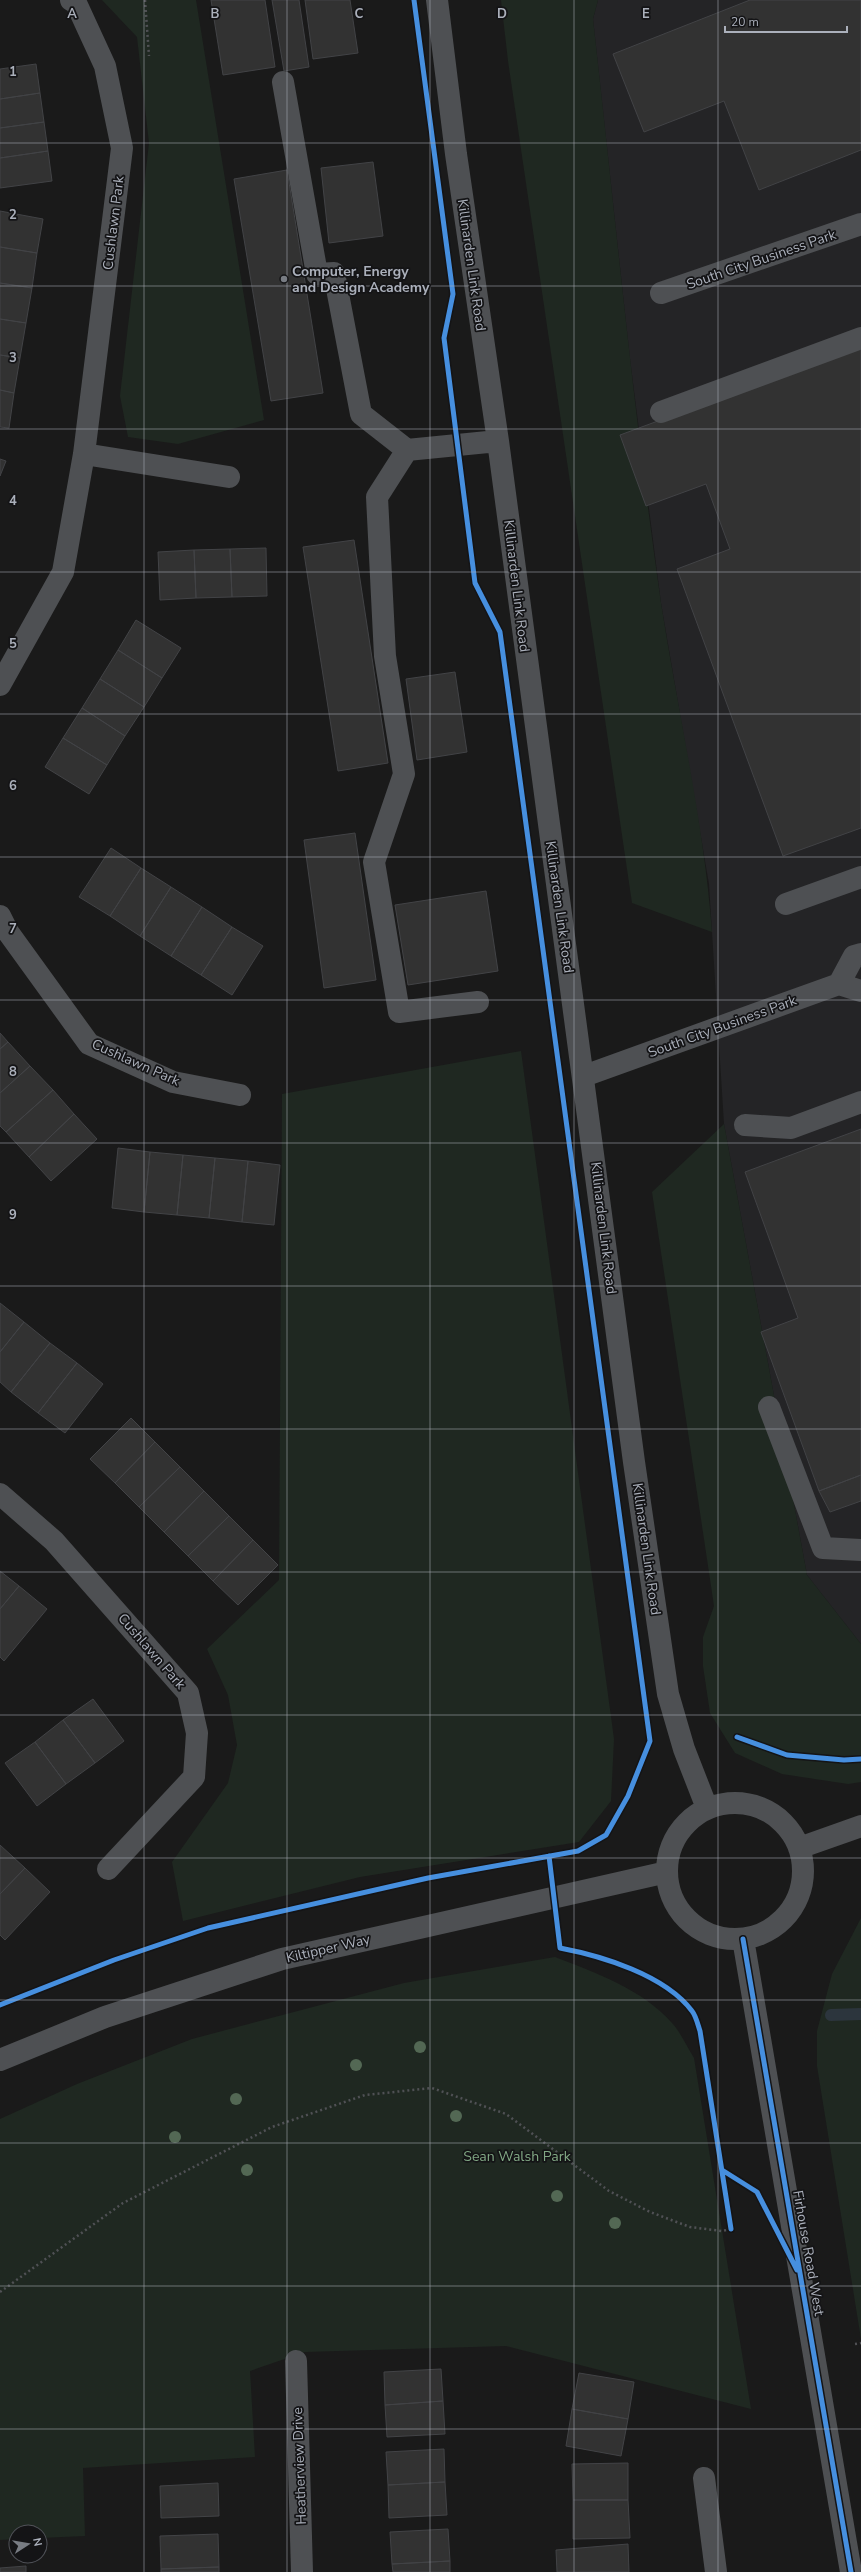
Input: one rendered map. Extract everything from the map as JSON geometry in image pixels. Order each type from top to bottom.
[{"type":"street","name":"Cushlawn Park","points":[[0,685],[63,572],[84,454],[122,148],[105,66],[76,3],[72,0]]},
{"type":"street","name":"Killinarden Link Road","points":[[437,0],[456,154],[498,441],[552,852],[584,1076],[634,1462],[668,1694],[684,1749],[706,1808]]},
{"type":"street","points":[[284,82],[317,274],[334,273],[361,414],[407,450],[498,441]]},
{"type":"street","name":"South City Business Park","points":[[661,293],[861,224]]},
{"type":"street","points":[[661,412],[861,338]]},
{"type":"street","points":[[407,450],[377,497],[385,656],[404,774],[374,862],[399,1012],[478,1002]]},
{"type":"street","points":[[84,454],[229,477]]},
{"type":"street","points":[[786,904],[861,877]]},
{"type":"street","name":"Cushlawn Park","points":[[0,916],[8,932],[89,1044],[173,1082],[240,1096]]},
{"type":"street","points":[[861,954],[854,956],[839,984],[861,991]]},
{"type":"street","name":"South City Business Park","points":[[584,1076],[839,984]]},
{"type":"street","points":[[745,1125],[791,1128],[861,1102]]},
{"type":"street","points":[[769,1407],[823,1548],[861,1550]]},
{"type":"street","name":"Cushlawn Park","points":[[0,1494],[54,1541],[188,1693],[197,1732],[194,1777],[108,1869]]},
{"type":"street","points":[[728,1803],[751,1804],[772,1813],[789,1828],[799,1848],[803,1868],[801,1889],[793,1908],[779,1923],[768,1930],[743,1939],[719,1938],[699,1929],[682,1914],[671,1894],[667,1872],[669,1852],[677,1834],[690,1819],[706,1808],[728,1803]]},
{"type":"street","points":[[799,1848],[861,1826]]},
{"type":"street","name":"Kiltipper Way","points":[[0,2060],[105,2017],[282,1959],[667,1872]]},
{"type":"street","name":"Firhouse Road West","points":[[743,1939],[851,2572]]},
{"type":"street","name":"Heatherview Drive","points":[[296,2361],[302,2572]]},
{"type":"street","points":[[704,2478],[716,2572]]},
{"type":"path","points":[[145,0],[149,56]]},
{"type":"path","points":[[0,2292],[123,2203],[272,2127],[365,2096],[432,2088],[506,2114],[609,2191],[650,2212],[690,2227],[722,2231],[731,2229],[730,2222]]},
{"type":"path","points":[[855,2344],[861,2343]]},
{"type":"shaded area","points":[[598,0],[861,0],[861,1644],[807,1575],[724,1124],[709,884],[661,603],[630,359],[593,19]]},
{"type":"green space","points":[[102,0],[196,0],[264,420],[178,444],[128,437],[120,396],[149,143],[137,37]]},
{"type":"green space","points":[[501,0],[598,0],[593,19],[642,457],[661,603],[697,809],[712,932],[632,903],[508,61]]},
{"type":"green space","points":[[521,1051],[614,1739],[611,1801],[579,1842],[360,1877],[183,1921],[172,1862],[228,1783],[237,1745],[228,1695],[207,1649],[279,1580],[282,1094]]},
{"type":"green space","points":[[724,1124],[807,1575],[861,1644],[861,1782],[848,1784],[782,1774],[735,1753],[710,1713],[703,1666],[703,1637],[714,1606],[652,1192]]},
{"type":"green space","points":[[861,1918],[861,2339],[817,2066],[817,2031],[832,1974]]},
{"type":"green space","name":"Sean Walsh Park","points":[[555,1957],[586,1969],[633,1991],[660,2011],[672,2023],[694,2058],[751,2409],[506,2346],[305,2352],[250,2371],[255,2457],[83,2468],[85,2536],[48,2538],[48,2524],[8,2524],[8,2540],[0,2540],[0,2119],[77,2084],[192,2039],[404,1983]]},
{"type":"building","points":[[211,0],[265,0],[275,67],[223,75]]},
{"type":"building","points":[[272,0],[299,0],[309,67],[284,71]]},
{"type":"building","points":[[305,0],[350,0],[358,53],[313,59]]},
{"type":"building","points":[[750,0],[861,0],[861,150],[759,190],[724,101],[644,132],[613,54]]},
{"type":"building","points":[[36,64],[40,93],[0,99],[0,69]]},
{"type":"building","points":[[40,93],[44,122],[0,128],[0,99]]},
{"type":"building","points":[[44,122],[48,151],[0,158],[0,128]]},
{"type":"building","points":[[48,151],[52,181],[0,188],[0,158]]},
{"type":"building","points":[[373,162],[383,236],[329,243],[321,168]]},
{"type":"building","points":[[287,170],[323,393],[271,401],[234,179]]},
{"type":"building","points":[[0,211],[43,219],[37,253],[0,247]]},
{"type":"building","points":[[0,247],[37,253],[32,288],[0,283]]},
{"type":"building","points":[[0,283],[32,288],[26,323],[0,319]]},
{"type":"building","points":[[0,319],[26,323],[20,358],[0,355]]},
{"type":"building","points":[[861,346],[861,828],[783,856],[677,569],[730,549],[706,484],[646,506],[620,435]]},
{"type":"building","points":[[0,355],[20,358],[14,393],[0,390]]},
{"type":"building","points":[[0,390],[14,393],[9,428],[0,427]]},
{"type":"building","points":[[0,459],[6,461],[0,476]]},
{"type":"building","points":[[354,540],[388,763],[338,771],[303,547]]},
{"type":"building","points":[[266,548],[267,596],[232,597],[230,549]]},
{"type":"building","points":[[230,549],[232,597],[196,598],[194,550]]},
{"type":"building","points":[[194,550],[196,598],[160,600],[158,552]]},
{"type":"building","points":[[136,620],[181,648],[162,678],[118,650]]},
{"type":"building","points":[[118,650],[162,678],[144,707],[100,679]]},
{"type":"building","points":[[455,672],[467,752],[417,760],[406,679]]},
{"type":"building","points":[[100,679],[144,707],[125,736],[82,708]]},
{"type":"building","points":[[82,708],[125,736],[107,765],[63,738]]},
{"type":"building","points":[[63,738],[107,765],[89,794],[45,767]]},
{"type":"building","points":[[355,833],[376,980],[324,988],[304,840]]},
{"type":"building","points":[[111,848],[141,868],[110,916],[79,897]]},
{"type":"building","points":[[141,868],[171,887],[140,936],[110,916]]},
{"type":"building","points":[[171,887],[202,907],[171,956],[140,936]]},
{"type":"building","points":[[486,891],[498,971],[408,985],[395,905]]},
{"type":"building","points":[[202,907],[232,927],[201,975],[171,956]]},
{"type":"building","points":[[232,927],[263,946],[232,995],[201,975]]},
{"type":"building","points":[[0,1033],[8,1042],[0,1049]]},
{"type":"building","points":[[8,1042],[30,1066],[0,1093],[0,1049]]},
{"type":"building","points":[[30,1066],[53,1090],[6,1132],[0,1126],[0,1093]]},
{"type":"building","points":[[53,1090],[74,1114],[29,1157],[6,1132]]},
{"type":"building","points":[[74,1114],[97,1139],[51,1181],[29,1157]]},
{"type":"building","points":[[861,1129],[861,1475],[819,1491],[761,1332],[798,1318],[745,1172]]},
{"type":"building","points":[[118,1148],[150,1152],[144,1212],[112,1208]]},
{"type":"building","points":[[150,1152],[183,1155],[177,1215],[144,1212]]},
{"type":"building","points":[[183,1155],[215,1158],[209,1218],[177,1215]]},
{"type":"building","points":[[215,1158],[248,1161],[242,1222],[209,1218]]},
{"type":"building","points":[[248,1161],[280,1165],[274,1225],[242,1222]]},
{"type":"building","points":[[0,1303],[24,1322],[0,1352]]},
{"type":"building","points":[[24,1322],[50,1343],[11,1392],[0,1382],[0,1352]]},
{"type":"building","points":[[50,1343],[77,1363],[38,1413],[11,1392]]},
{"type":"building","points":[[77,1363],[103,1384],[65,1433],[38,1413]]},
{"type":"building","points":[[131,1418],[155,1442],[115,1483],[90,1459]]},
{"type":"building","points":[[155,1442],[180,1467],[139,1507],[115,1483]]},
{"type":"building","points":[[180,1467],[204,1491],[164,1532],[139,1507]]},
{"type":"building","points":[[861,1475],[861,1501],[830,1512],[819,1491]]},
{"type":"building","points":[[204,1491],[229,1516],[188,1556],[164,1532]]},
{"type":"building","points":[[229,1516],[253,1540],[213,1581],[188,1556]]},
{"type":"building","points":[[253,1540],[278,1565],[238,1605],[213,1581]]},
{"type":"building","points":[[0,1571],[19,1586],[0,1609]]},
{"type":"building","points":[[19,1586],[47,1609],[4,1661],[0,1657],[0,1609]]},
{"type":"building","points":[[93,1699],[124,1741],[95,1763],[63,1720]]},
{"type":"building","points":[[63,1720],[95,1763],[66,1784],[35,1742]]},
{"type":"building","points":[[35,1742],[66,1784],[37,1806],[5,1763]]},
{"type":"building","points":[[0,1845],[25,1868],[0,1894]]},
{"type":"building","points":[[25,1868],[50,1892],[5,1940],[0,1935],[0,1894]]},
{"type":"building","points":[[441,2369],[443,2401],[385,2405],[384,2372]]},
{"type":"building","points":[[579,2373],[634,2382],[628,2419],[572,2409]]},
{"type":"building","points":[[443,2401],[445,2434],[387,2437],[385,2405]]},
{"type":"building","points":[[572,2409],[628,2419],[621,2456],[566,2446]]},
{"type":"building","points":[[444,2449],[445,2482],[388,2485],[386,2452]]},
{"type":"building","points":[[628,2463],[628,2500],[573,2500],[572,2464]]},
{"type":"building","points":[[445,2482],[447,2515],[389,2518],[388,2485]]},
{"type":"building","points":[[218,2483],[219,2516],[161,2518],[160,2486]]},
{"type":"building","points":[[573,2500],[628,2500],[630,2538],[573,2539]]},
{"type":"building","points":[[448,2529],[450,2561],[392,2564],[390,2532]]},
{"type":"building","points":[[218,2534],[219,2567],[161,2569],[160,2536]]},
{"type":"building","points":[[628,2544],[629,2572],[557,2572],[556,2550]]},
{"type":"building","points":[[450,2561],[450,2572],[393,2572],[392,2564]]},
{"type":"building","points":[[26,2566],[26,2572],[0,2572],[0,2568]]},
{"type":"building","points":[[219,2567],[219,2572],[161,2572],[161,2569]]},
{"type":"waterway","points":[[831,2015],[861,2014]]},
{"type":"cycle path","points":[[0,2005],[114,1960],[208,1928],[428,1878],[578,1851],[606,1835],[628,1796],[650,1741],[500,632],[475,583],[444,338],[453,294],[414,0]]},
{"type":"cycle path","points":[[737,1737],[787,1755],[844,1760],[861,1759]]},
{"type":"cycle path","points":[[549,1856],[560,1948],[595,1956],[632,1969],[649,1977],[666,1987],[680,1998],[695,2015],[700,2031],[731,2229]]},
{"type":"cycle path","points":[[743,1939],[851,2572]]},
{"type":"cycle path","points":[[722,2170],[757,2192],[797,2270]]},
{"type":"place","name":"Computer, Energy and Design Academy","points":[[284,279]]}]
